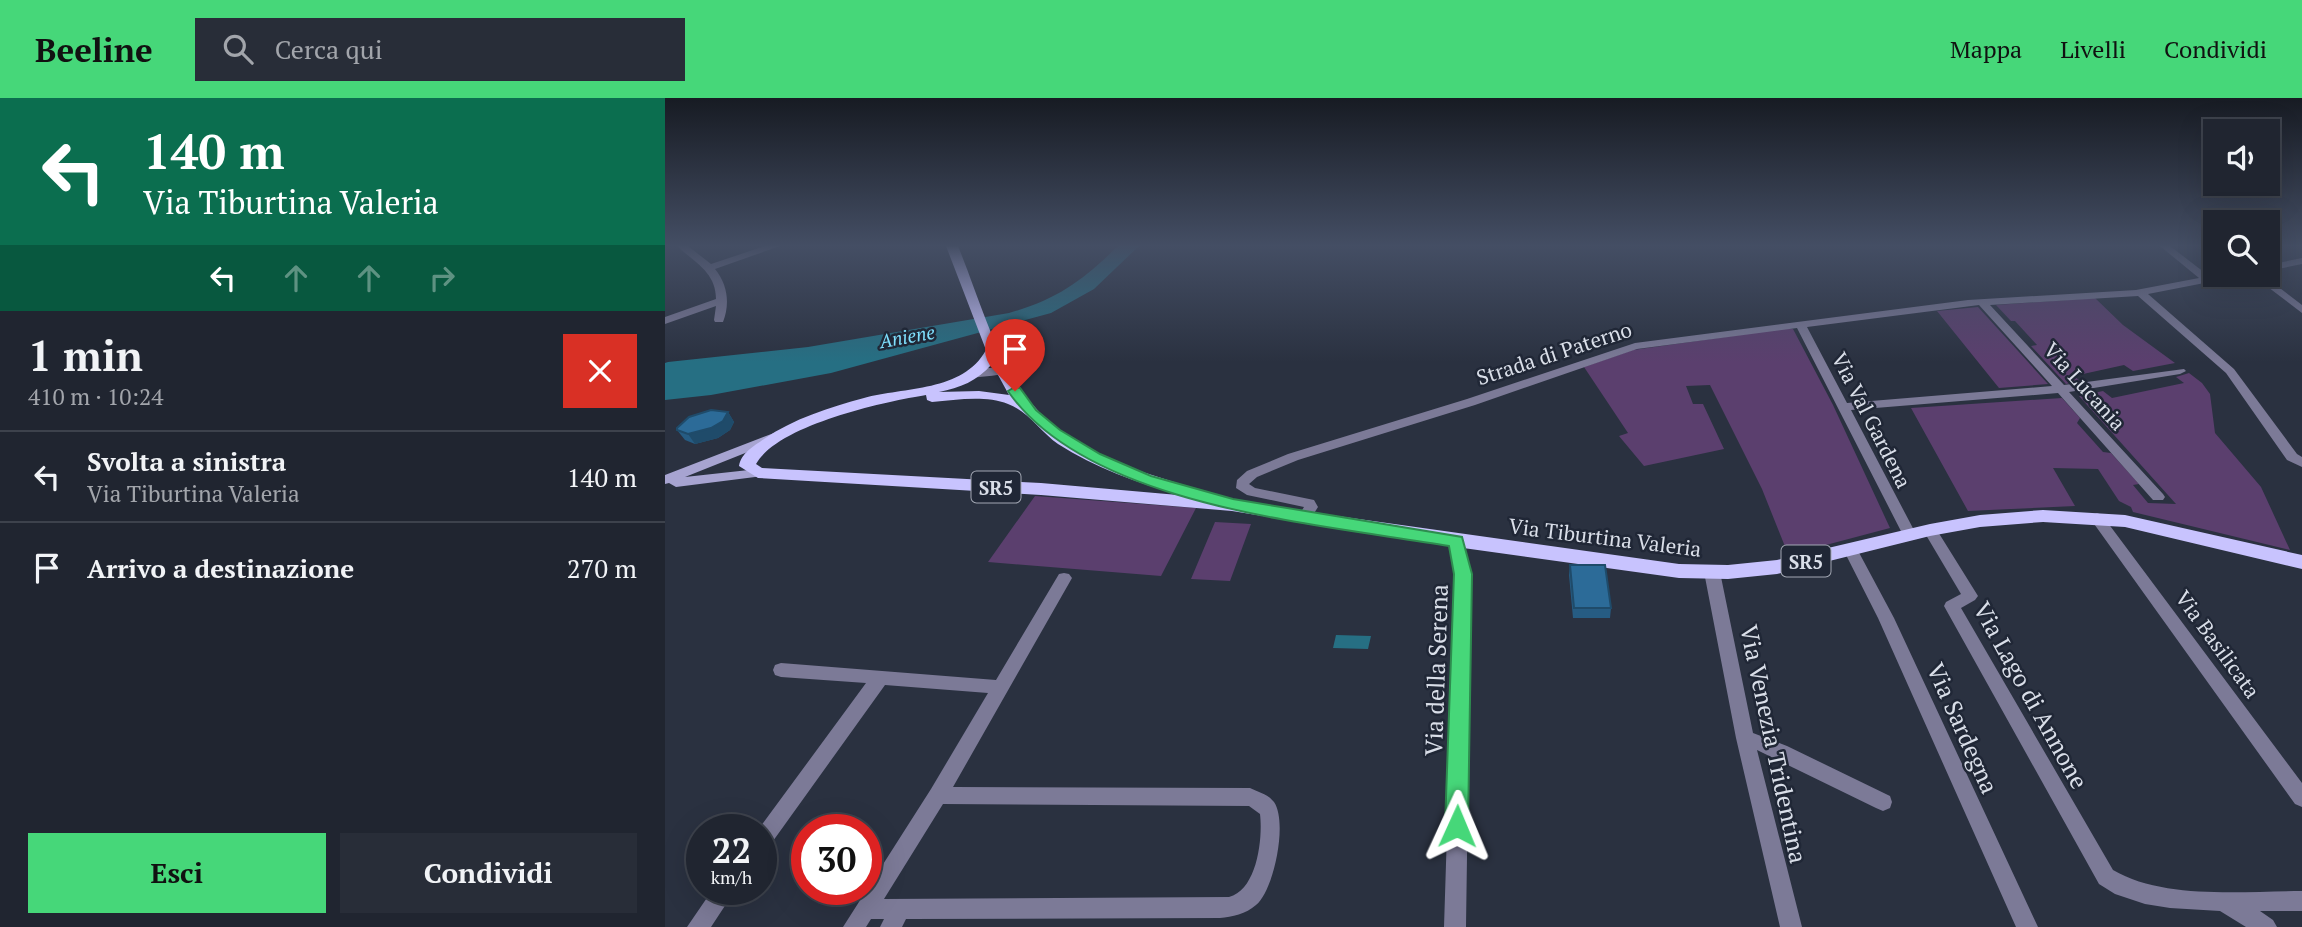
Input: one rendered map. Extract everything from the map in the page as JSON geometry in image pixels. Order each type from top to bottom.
[{"type":"main road","name":"Via Tiburtina Valeria","points":[[969,285],[1003,371],[1023,405],[1042,423],[1074,446],[1146,480],[1232,505]]},
{"type":"main road","points":[[665,480],[876,399],[948,386],[973,375],[986,363],[994,348]]},
{"type":"main road","points":[[876,399],[987,396],[1010,399],[1023,405]]},
{"type":"main road","points":[[758,473],[747,466],[748,460],[764,446],[795,429]]},
{"type":"main road","name":"Via Tiburtina Valeria","points":[[758,473],[1232,505],[1624,565],[1712,572],[1777,567],[1851,551],[1909,534],[2013,518],[2097,518],[2129,522],[2302,562]]},
{"type":"main road","points":[[665,487],[709,477],[758,473]]},
{"type":"main road","points":[[1127,496],[1139,489],[1146,480]]},
{"type":"street","points":[[719,320],[723,300],[720,285]]},
{"type":"street","name":"Strada di Paterno","points":[[1305,515],[1311,507],[1309,503],[1252,492],[1243,488],[1242,483],[1252,474],[1293,457],[1471,402],[1635,346],[1982,302],[2141,293],[2180,285]]},
{"type":"street","points":[[2272,287],[2302,310]]},
{"type":"street","points":[[2141,293],[2228,369],[2293,457],[2302,463]]},
{"type":"street","points":[[665,321],[723,300]]},
{"type":"street","name":"Via Lucania","points":[[1982,302],[2158,497]]},
{"type":"street","name":"Via Val Gardena","points":[[1800,324],[1909,534]]},
{"type":"street","points":[[1843,407],[2063,389],[2180,370]]},
{"type":"street","points":[[973,375],[1003,371]]},
{"type":"street","name":"Via Basilicata","points":[[2097,518],[2302,798]]},
{"type":"street","name":"Via Lago di Annone","points":[[1930,530],[1970,596],[1952,606],[2101,871],[2120,887],[2148,896],[2220,899]]},
{"type":"street","name":"Via della Serena","points":[[1455,927],[1463,578],[1456,541]]},
{"type":"street","name":"Via Sardegna","points":[[1851,551],[1891,627],[2027,927]]},
{"type":"street","name":"Via Venezia Tridentina","points":[[1712,572],[1745,738],[1791,927]]},
{"type":"street","points":[[854,927],[939,795],[1064,578]]},
{"type":"street","points":[[781,670],[1001,687]]},
{"type":"street","points":[[777,819],[880,678]]},
{"type":"street","points":[[1745,738],[1775,748],[1884,802]]},
{"type":"street","points":[[866,909],[896,918],[1220,908],[1246,900],[1256,890],[1261,878],[1270,817],[1263,804],[1250,797],[939,795]]},
{"type":"street","points":[[2220,899],[2302,901]]},
{"type":"street","points":[[2220,899],[2266,927]]},
{"type":"street","points":[[698,927],[714,905]]},
{"type":"shaded area","points":[[2095,298],[2123,325],[2175,363],[2133,371],[2124,365],[2074,376],[2080,381],[2066,384],[2031,346],[2037,345],[1996,305]]},
{"type":"shaded area","points":[[1978,307],[2048,384],[1999,388],[1937,311]]},
{"type":"shaded area","points":[[1793,329],[1833,405],[1890,528],[1807,550],[1786,549],[1762,489],[1710,385],[1686,386],[1693,404],[1703,404],[1724,449],[1644,466],[1619,436],[1628,433],[1584,367],[1633,350]]},
{"type":"shaded area","points":[[2189,373],[2202,383],[2210,394],[2215,433],[2261,487],[2290,550],[2133,512],[2131,507],[2119,501],[2098,469],[2053,468],[2075,506],[1968,511],[1911,408],[2062,398],[2080,418],[2077,423],[2103,452],[2111,453],[2139,484],[2133,485],[2148,503],[2176,504],[2079,396],[2103,391],[2112,398],[2184,383],[2176,377]]},
{"type":"shaded area","points":[[1035,496],[1196,508],[1161,576],[988,562]]},
{"type":"shaded area","points":[[1215,522],[1251,524],[1230,581],[1191,579]]},
{"type":"water","name":"Aniene","points":[[1099,285],[1051,313],[831,373],[711,395],[665,400],[665,363],[668,362],[808,347],[1009,313],[1042,302],[1068,287]]},
{"type":"water","points":[[1336,635],[1371,636],[1368,649],[1333,648]]},
{"type":"building","points":[[711,410],[728,412],[723,421],[711,428],[688,434],[677,430],[689,417]]},
{"type":"building","points":[[1570,565],[1605,565],[1611,608],[1574,608]]},
{"type":"route","points":[[1015,391],[1031,413],[1074,446],[1146,480],[1232,505],[1456,541],[1463,574],[1457,826]]}]
